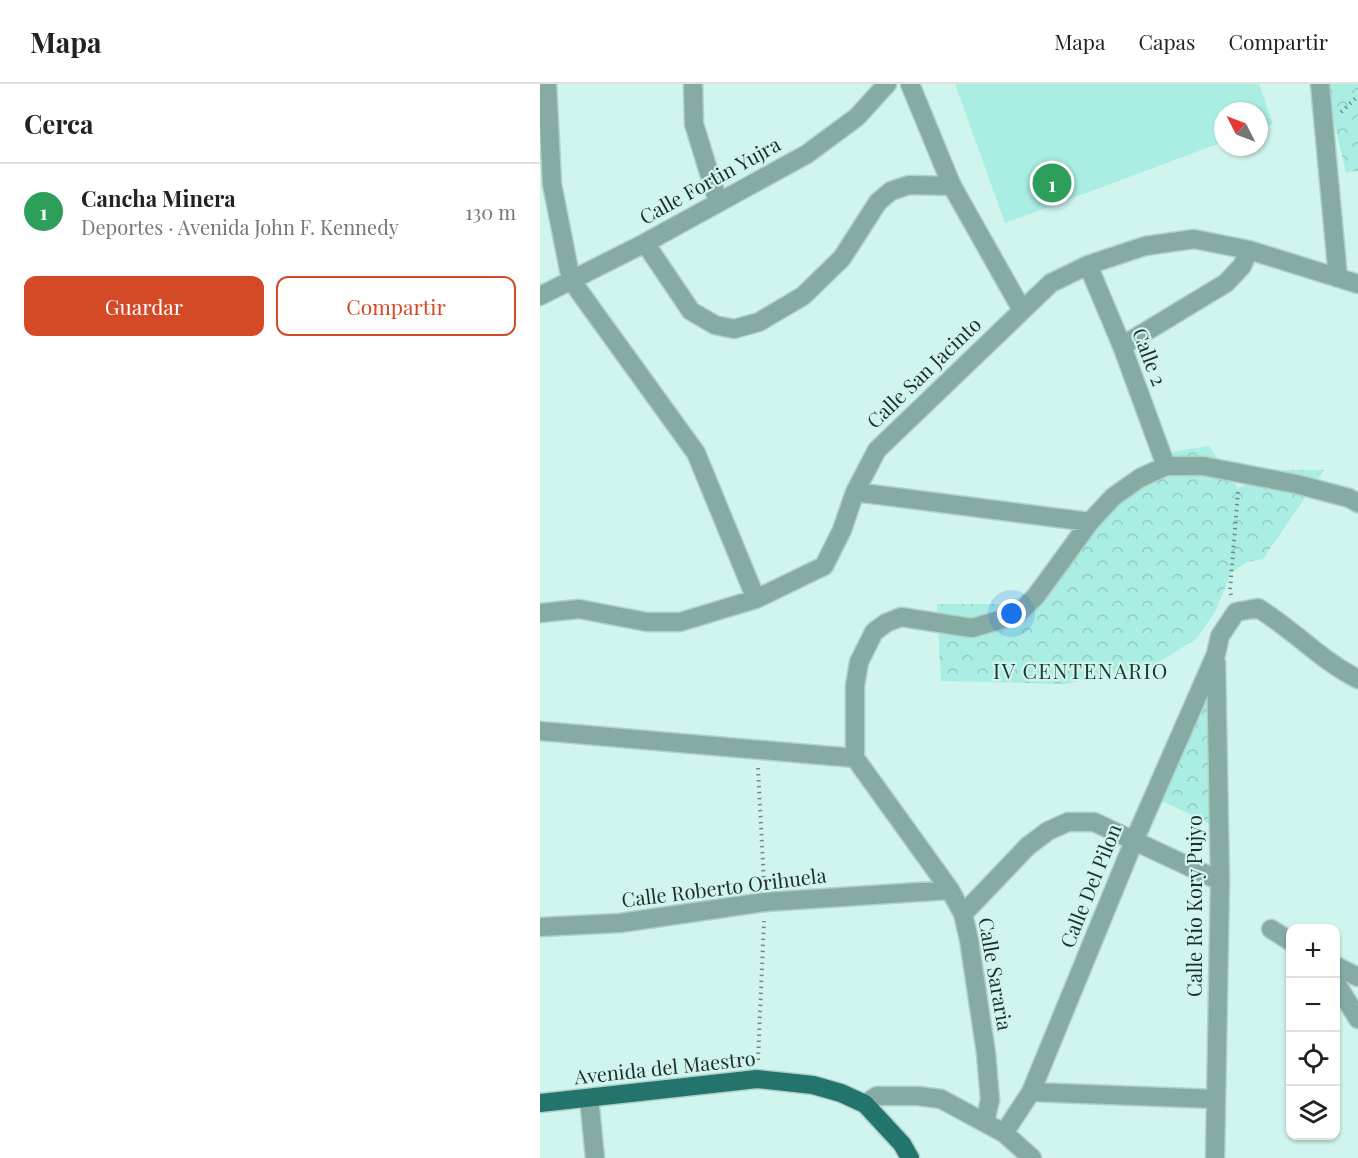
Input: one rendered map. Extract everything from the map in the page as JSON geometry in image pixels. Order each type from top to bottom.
[{"type":"main road","name":"Avenida del Maestro","points":[[540,1103],[758,1079],[813,1085],[841,1093],[865,1104],[902,1144],[910,1158]]},
{"type":"street","points":[[547,84],[552,184],[571,280],[696,453],[756,599]]},
{"type":"street","points":[[693,84],[694,124],[718,202]]},
{"type":"street","name":"Calle Fortin Yujra","points":[[540,296],[645,243],[807,154],[857,117],[887,84]]},
{"type":"street","points":[[910,84],[952,186],[1022,310]]},
{"type":"street","points":[[1320,84],[1338,278]]},
{"type":"street","points":[[645,243],[692,310],[715,326],[734,329],[759,322],[803,296],[842,258],[878,202],[891,191],[909,185],[952,186]]},
{"type":"street","name":"Calle San Jacinto","points":[[540,613],[579,609],[646,622],[680,622],[756,599],[824,566],[842,530],[855,492],[877,450],[1051,283],[1088,265],[1145,246],[1194,238],[1249,250],[1358,284]]},
{"type":"street","points":[[1122,346],[1226,283],[1242,266],[1249,250]]},
{"type":"street","name":"Calle 2","points":[[1088,265],[1122,346],[1166,466]]},
{"type":"street","points":[[540,731],[855,758],[855,686],[859,662],[874,632],[886,623],[902,617],[972,628],[1017,615],[1036,596],[1090,522],[1113,496],[1140,478],[1166,466],[1203,466],[1296,484],[1349,498],[1358,503]]},
{"type":"street","points":[[855,492],[1090,522]]},
{"type":"street","points":[[1236,612],[1258,608],[1275,618],[1337,668],[1358,679]]},
{"type":"street","name":"Calle Del Pilon","points":[[1004,1132],[1031,1092],[1134,841],[1216,654],[1220,636],[1236,612]]},
{"type":"street","name":"Calle Río Kory Pujyo","points":[[1215,1158],[1220,881],[1216,654]]},
{"type":"street","name":"Calle Sararia","points":[[855,758],[950,890],[963,914],[986,1053],[990,1100],[985,1122]]},
{"type":"street","points":[[963,914],[1028,846],[1048,831],[1068,822],[1094,822],[1220,881]]},
{"type":"street","name":"Calle Roberto Orihuela","points":[[540,927],[620,923],[765,902],[950,890]]},
{"type":"street","points":[[1271,929],[1286,938]]},
{"type":"street","points":[[1340,968],[1358,977]]},
{"type":"street","points":[[1340,991],[1358,1019]]},
{"type":"street","points":[[1031,1092],[1215,1099]]},
{"type":"street","points":[[865,1104],[877,1096],[941,1098],[1004,1132],[1032,1158]]},
{"type":"street","points":[[589,1098],[595,1158]]},
{"type":"path","points":[[1236,612],[1230,590],[1238,488]]},
{"type":"green space","points":[[955,84],[1259,84],[1265,102],[1214,102],[1214,145],[1005,223]]},
{"type":"green space","points":[[1325,84],[1358,84],[1358,171],[1346,172]]},
{"type":"green space","points":[[1268,110],[1273,124],[1268,126]]},
{"type":"green space","points":[[1209,446],[1238,488],[1285,470],[1324,470],[1263,559],[1247,562],[1231,573],[1215,612],[1196,639],[1154,665],[1066,684],[941,681],[937,604],[1000,604],[1030,593],[1124,479],[1149,463],[1177,451]]},
{"type":"green space","points":[[1207,690],[1219,820],[1210,824],[1162,801],[1161,792]]},
{"type":"place","name":"Cancha Minera","points":[[1052,183]]},
{"type":"district","name":"IV CENTENARIO","points":[[1081,672]]}]
